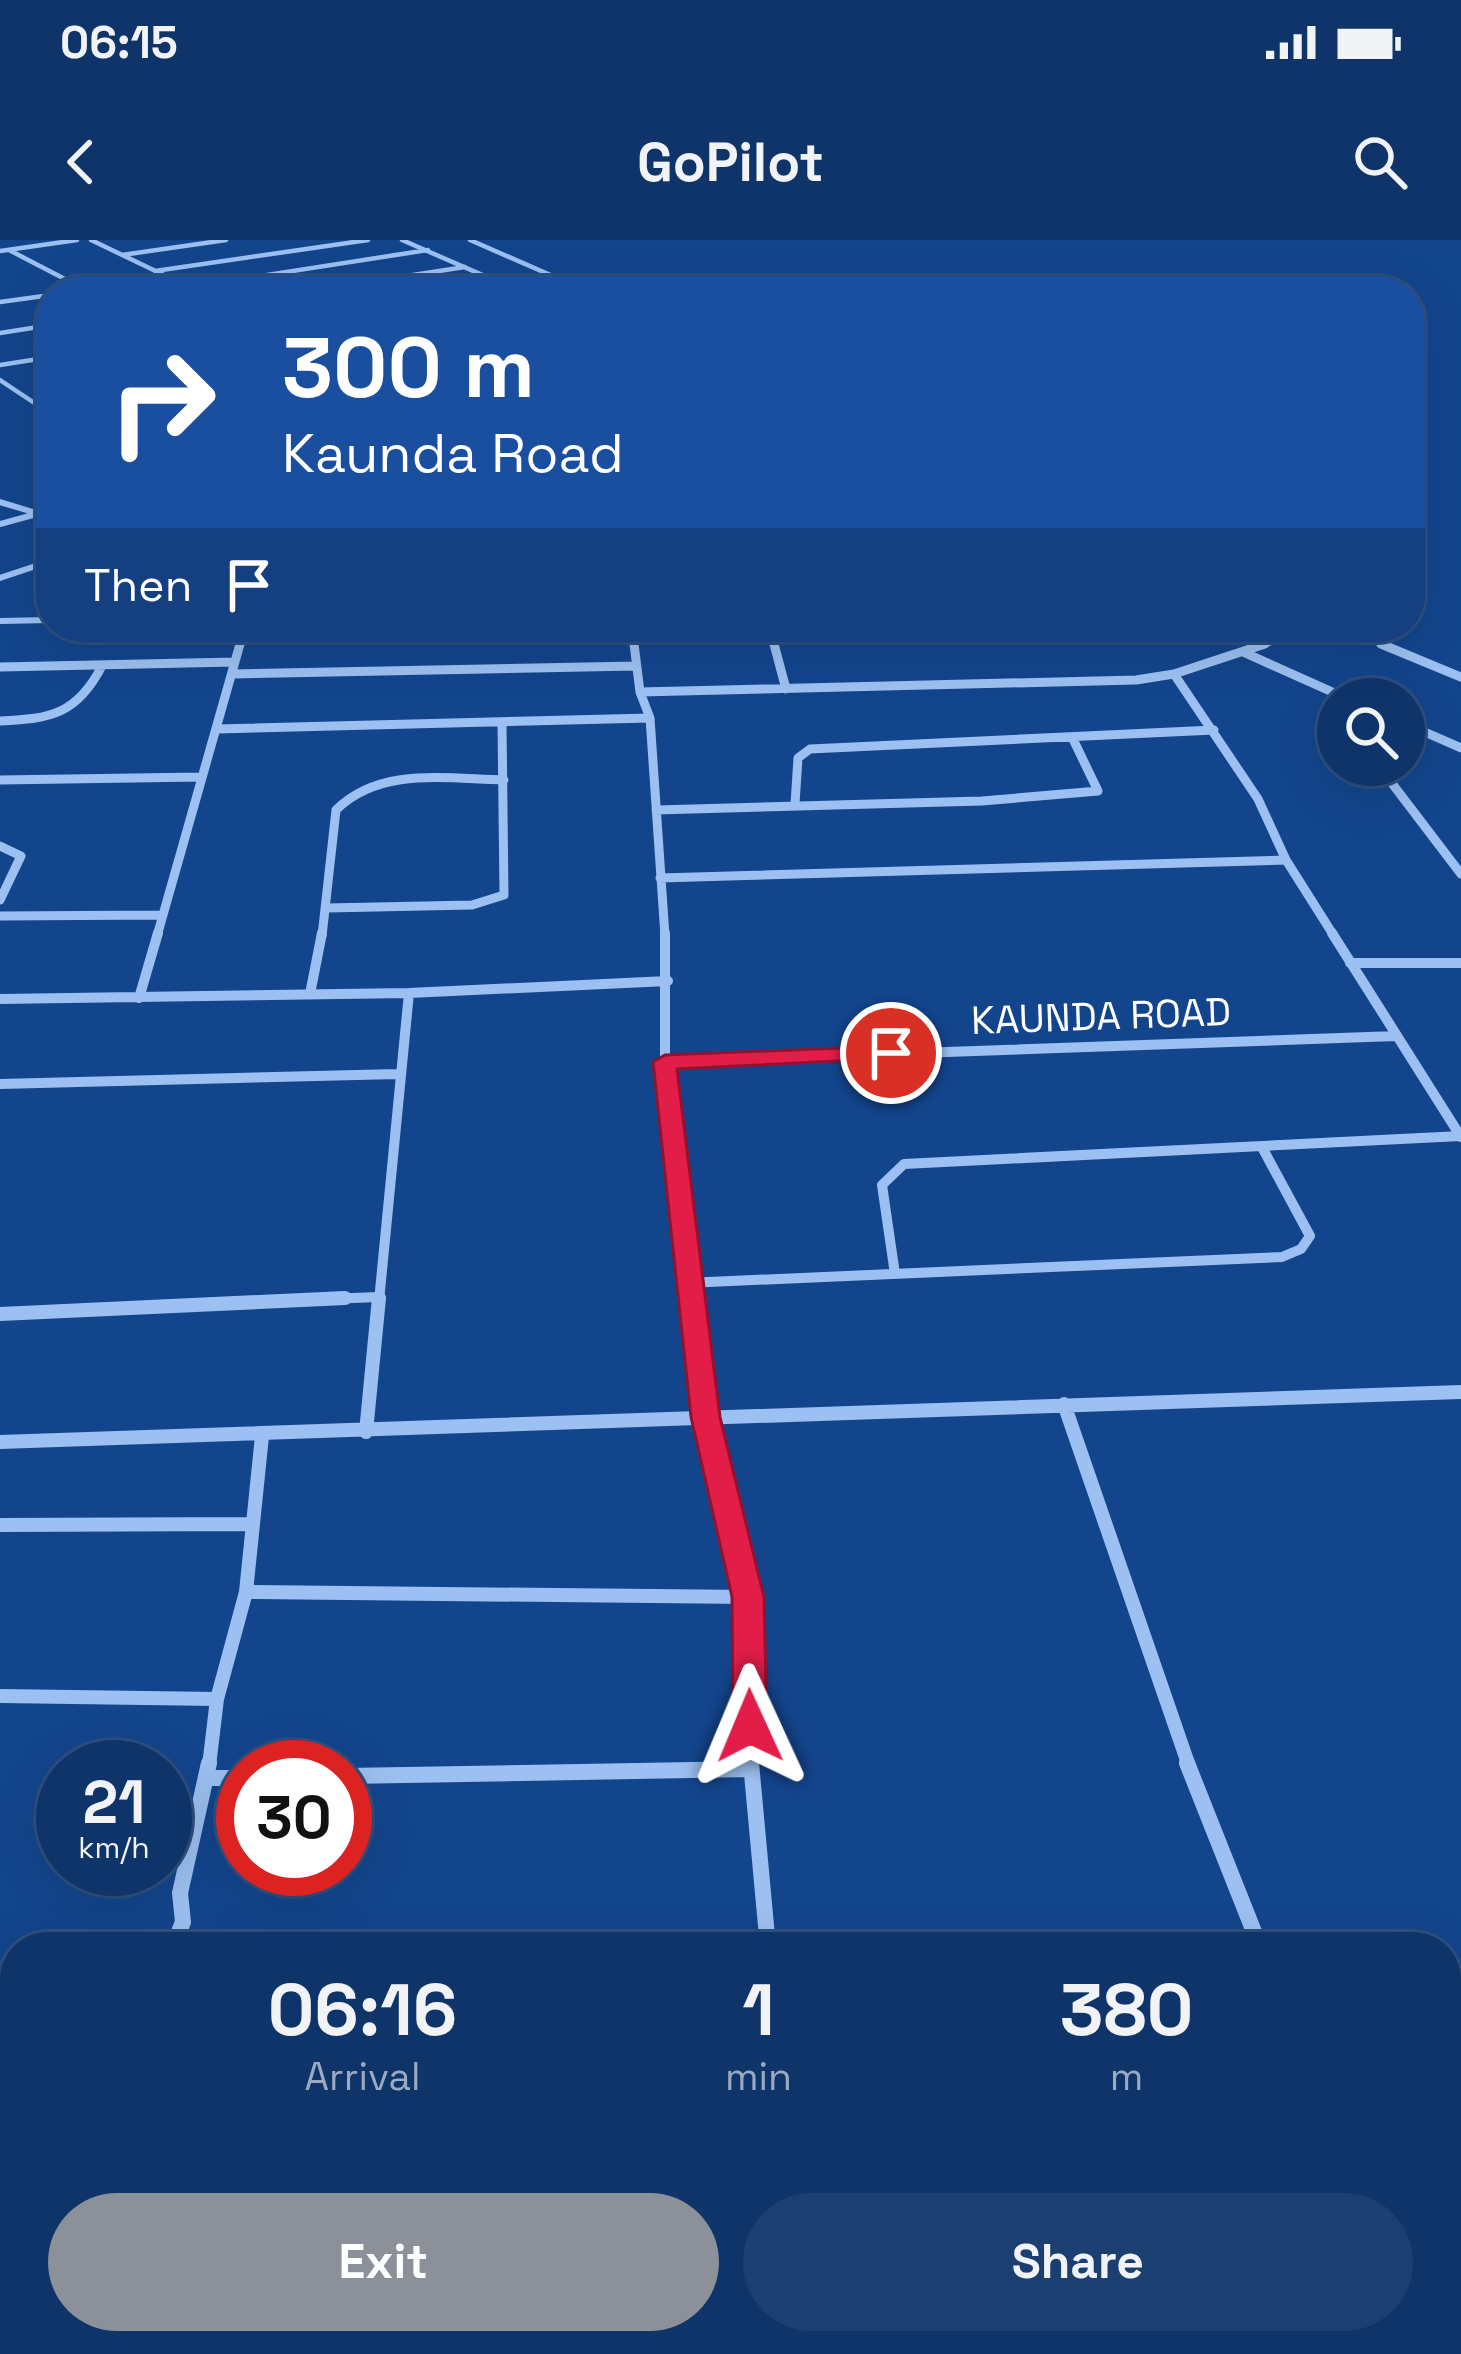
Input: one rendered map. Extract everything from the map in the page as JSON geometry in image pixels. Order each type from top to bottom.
[{"type":"street","points":[[11,240],[31,246]]},
{"type":"street","points":[[0,251],[77,240]]},
{"type":"street","points":[[92,240],[164,276]]},
{"type":"street","points":[[122,255],[226,240]]},
{"type":"street","points":[[155,271],[368,240]]},
{"type":"street","points":[[402,240],[485,276]]},
{"type":"street","points":[[470,240],[553,276]]},
{"type":"street","points":[[9,250],[59,276]]},
{"type":"street","points":[[271,276],[428,250]]},
{"type":"street","points":[[406,276],[465,267]]},
{"type":"street","points":[[2,300],[36,297]]},
{"type":"street","points":[[0,333],[36,327]]},
{"type":"street","points":[[0,365],[36,359]]},
{"type":"street","points":[[0,380],[36,404]]},
{"type":"street","points":[[0,502],[36,512]]},
{"type":"street","points":[[0,524],[36,512]]},
{"type":"street","points":[[0,578],[36,566]]},
{"type":"street","points":[[21,571],[36,571]]},
{"type":"street","points":[[0,621],[36,620]]},
{"type":"street","points":[[139,998],[241,642]]},
{"type":"street","points":[[634,642],[640,692],[650,718],[668,981],[665,1062],[686,1283],[705,1417],[748,1597],[751,1768],[767,1932]]},
{"type":"street","points":[[773,642],[786,688]]},
{"type":"street","points":[[640,692],[1136,680],[1174,674],[1272,642]]},
{"type":"street","points":[[1376,642],[1461,677]]},
{"type":"street","points":[[1242,652],[1317,686]]},
{"type":"street","points":[[0,721],[73,712],[83,705],[102,666]]},
{"type":"street","points":[[0,667],[636,666]]},
{"type":"street","points":[[895,1274],[882,1185],[904,1164],[1085,1151],[1263,1149],[1461,1136],[1286,860],[1258,799],[1174,674]]},
{"type":"street","points":[[217,729],[650,718]]},
{"type":"street","points":[[327,908],[472,905],[504,895],[502,723]]},
{"type":"street","points":[[795,805],[798,758],[810,749],[1214,730]]},
{"type":"street","points":[[1425,732],[1461,748]]},
{"type":"street","points":[[656,810],[1085,795],[1098,790],[1098,784],[1072,737]]},
{"type":"street","points":[[0,780],[200,777]]},
{"type":"street","points":[[310,994],[327,908],[336,810],[352,792],[394,783],[504,780]]},
{"type":"street","points":[[1394,786],[1461,874]]},
{"type":"street","points":[[0,846],[21,856],[0,900]]},
{"type":"street","points":[[660,878],[1286,860]]},
{"type":"street","points":[[0,916],[162,915]]},
{"type":"street","points":[[1349,964],[1461,963]]},
{"type":"street","points":[[0,999],[409,993],[668,981]]},
{"type":"street","points":[[366,1432],[409,993]]},
{"type":"street","name":"KAUNDA ROAD","points":[[665,1062],[1396,1036]]},
{"type":"street","points":[[0,1084],[398,1074]]},
{"type":"street","points":[[686,1283],[1282,1257],[1300,1249],[1310,1236],[1263,1149]]},
{"type":"street","points":[[0,1314],[378,1297]]},
{"type":"street","points":[[0,1442],[1461,1392]]},
{"type":"street","points":[[1064,1404],[1163,1701],[1254,1932]]},
{"type":"street","points":[[179,1932],[183,1922],[180,1893],[207,1778],[217,1700],[246,1592],[262,1436]]},
{"type":"street","points":[[0,1525],[253,1524]]},
{"type":"street","points":[[246,1592],[748,1597]]},
{"type":"street","points":[[0,1696],[217,1700]]},
{"type":"street","points":[[372,1776],[751,1768]]},
{"type":"street","points":[[207,1778],[216,1778]]},
{"type":"route","points":[[750,1726],[748,1597],[705,1417],[686,1283],[665,1062],[891,1053]]}]
